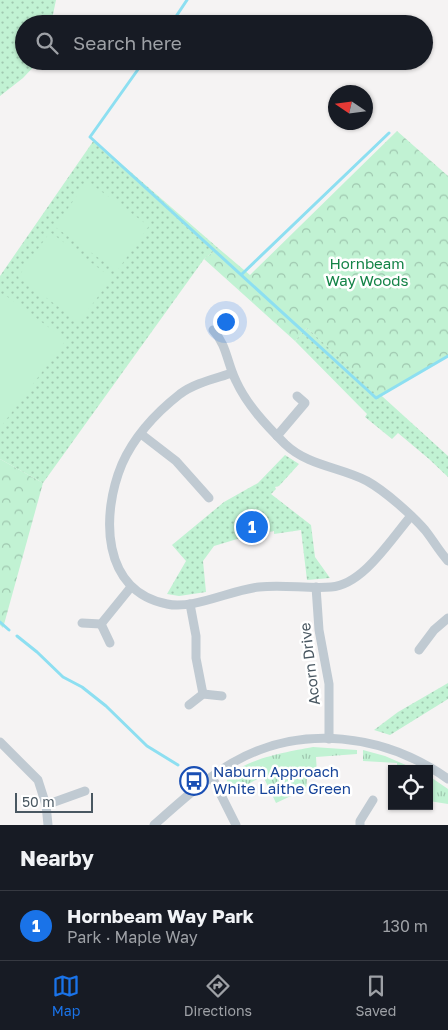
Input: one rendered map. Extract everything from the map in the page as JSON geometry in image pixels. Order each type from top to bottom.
[{"type":"street","points":[[213,330],[225,347],[232,373],[237,383],[255,412],[277,436],[295,453],[372,484],[411,516],[429,535],[448,560]]},
{"type":"street","points":[[232,373],[189,388],[163,410],[141,434],[123,463],[110,504],[110,539],[118,565],[131,587],[141,596],[151,601],[178,606],[247,588],[268,586],[333,587],[346,584],[356,579],[367,569],[411,516]]},
{"type":"street","points":[[277,436],[305,404],[297,396]]},
{"type":"street","points":[[141,434],[176,461],[209,498]]},
{"type":"street","points":[[101,624],[131,587]]},
{"type":"street","name":"Acorn Drive","points":[[316,587],[319,630],[328,684],[329,739]]},
{"type":"street","points":[[190,604],[196,636],[196,658],[204,694]]},
{"type":"street","points":[[419,650],[434,630],[448,618]]},
{"type":"street","points":[[82,624],[101,624]]},
{"type":"street","points":[[101,624],[110,643]]},
{"type":"street","points":[[189,705],[204,694],[222,696]]},
{"type":"street","points":[[154,825],[212,777],[233,763],[261,750],[302,739],[359,741],[394,749],[431,767],[448,779]]},
{"type":"street","points":[[0,742],[38,780],[46,805],[48,825]]},
{"type":"street","points":[[212,777],[236,825]]},
{"type":"street","points":[[46,805],[85,791]]},
{"type":"street","points":[[360,825],[360,821],[373,800]]},
{"type":"green space","points":[[0,0],[56,0],[53,15],[15,15],[15,70],[31,70],[0,96]]},
{"type":"green space","name":"Hornbeam Way Woods","points":[[397,131],[448,176],[448,356],[381,396],[307,328],[295,341],[204,259],[218,248],[250,275]]},
{"type":"green space","points":[[94,140],[218,248],[204,259],[43,483],[0,459],[0,276]]},
{"type":"green space","points":[[87,181],[149,226],[117,271],[55,227]]},
{"type":"green space","points":[[50,232],[112,278],[79,322],[18,277]]},
{"type":"green space","points":[[5,295],[66,340],[0,428],[0,302]]},
{"type":"green space","points":[[307,328],[448,456],[448,477],[398,433],[392,439],[365,417],[367,414],[295,341]]},
{"type":"green space","points":[[285,455],[299,464],[279,486],[275,487],[276,489],[271,494],[311,525],[315,557],[330,578],[307,580],[301,530],[274,534],[274,531],[214,546],[203,561],[206,592],[179,596],[167,594],[186,561],[172,545],[224,502],[258,483]]},
{"type":"green space","points":[[0,459],[43,483],[3,628],[0,625]]},
{"type":"green space","points":[[448,683],[448,699],[390,735],[374,730],[398,712]]},
{"type":"green space","points":[[313,747],[357,750],[357,754],[316,757],[317,774],[307,776],[306,793],[291,796],[276,803],[263,776],[230,794],[226,783],[231,775],[240,768],[264,758]]},
{"type":"green space","points":[[363,750],[385,756],[406,765],[397,765],[397,763],[363,761]]},
{"type":"green space","points":[[433,779],[448,789],[448,804],[433,802]]},
{"type":"waterway","points":[[177,15],[187,0]]},
{"type":"waterway","points":[[138,70],[90,137],[376,398],[448,356]]},
{"type":"waterway","points":[[242,274],[389,133]]},
{"type":"waterway","points":[[0,622],[9,630]]},
{"type":"waterway","points":[[17,636],[63,677],[82,687],[106,706],[147,746],[178,765]]},
{"type":"place","name":"Hornbeam Way Park","points":[[252,527]]},
{"type":"place","name":"Naburn Approach White Laithe Green","points":[[194,781]]}]
